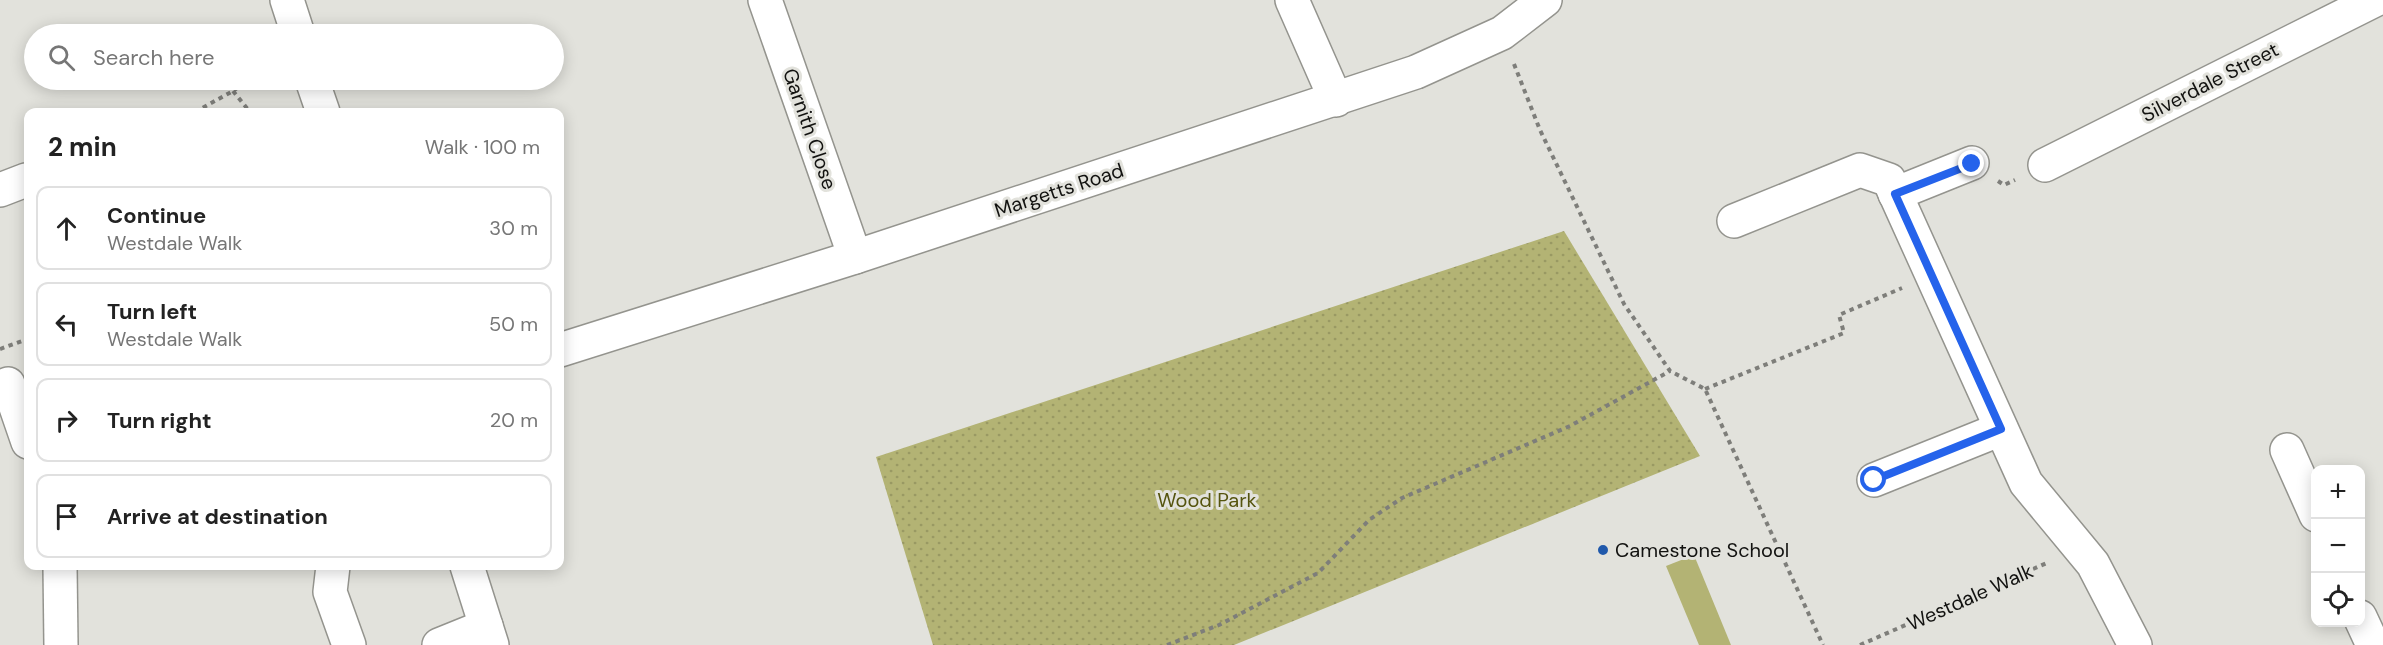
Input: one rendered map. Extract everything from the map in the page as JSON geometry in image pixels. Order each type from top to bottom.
[{"type":"street","points":[[287,0],[295,24]]},
{"type":"street","name":"Garnith Close","points":[[765,0],[855,257]]},
{"type":"street","points":[[1292,0],[1336,100]]},
{"type":"street","name":"Margetts Road","points":[[564,349],[855,257],[1416,72],[1502,33],[1545,0]]},
{"type":"street","name":"Silverdale Street","points":[[2045,165],[2375,0]]},
{"type":"street","points":[[315,90],[322,108]]},
{"type":"street","points":[[1895,194],[1972,164]]},
{"type":"street","points":[[1734,221],[1860,170],[1889,180],[2026,483],[2093,564],[2135,645]]},
{"type":"street","points":[[8,384],[24,430]]},
{"type":"street","points":[[1874,480],[2001,429]]},
{"type":"street","points":[[2287,450],[2311,504]]},
{"type":"street","points":[[60,570],[61,645]]},
{"type":"street","points":[[333,570],[330,592],[349,645]]},
{"type":"street","points":[[439,645],[489,635],[468,570]]},
{"type":"street","points":[[2365,626],[2373,645]]},
{"type":"path","points":[[1502,33],[1540,130],[1624,304],[1670,371],[1705,389],[1823,645]]},
{"type":"path","points":[[202,108],[234,91],[246,108]]},
{"type":"path","points":[[1972,164],[2004,185],[2045,165]]},
{"type":"path","points":[[1705,389],[1844,333],[1839,315],[1932,276]]},
{"type":"path","points":[[0,349],[24,340]]},
{"type":"path","points":[[1167,645],[1219,625],[1318,573],[1369,520],[1402,498],[1570,426],[1670,371]]},
{"type":"path","name":"Westdale Walk","points":[[1860,645],[2080,548]]},
{"type":"green space","name":"Wood Park","points":[[1564,231],[1700,456],[1234,645],[933,645],[876,457]]},
{"type":"green space","points":[[1694,555],[1731,645],[1699,645],[1666,566]]},
{"type":"place","name":"Camestone School","points":[[1603,550]]},
{"type":"route","points":[[1874,480],[2001,429],[1895,194],[1972,164]]}]
